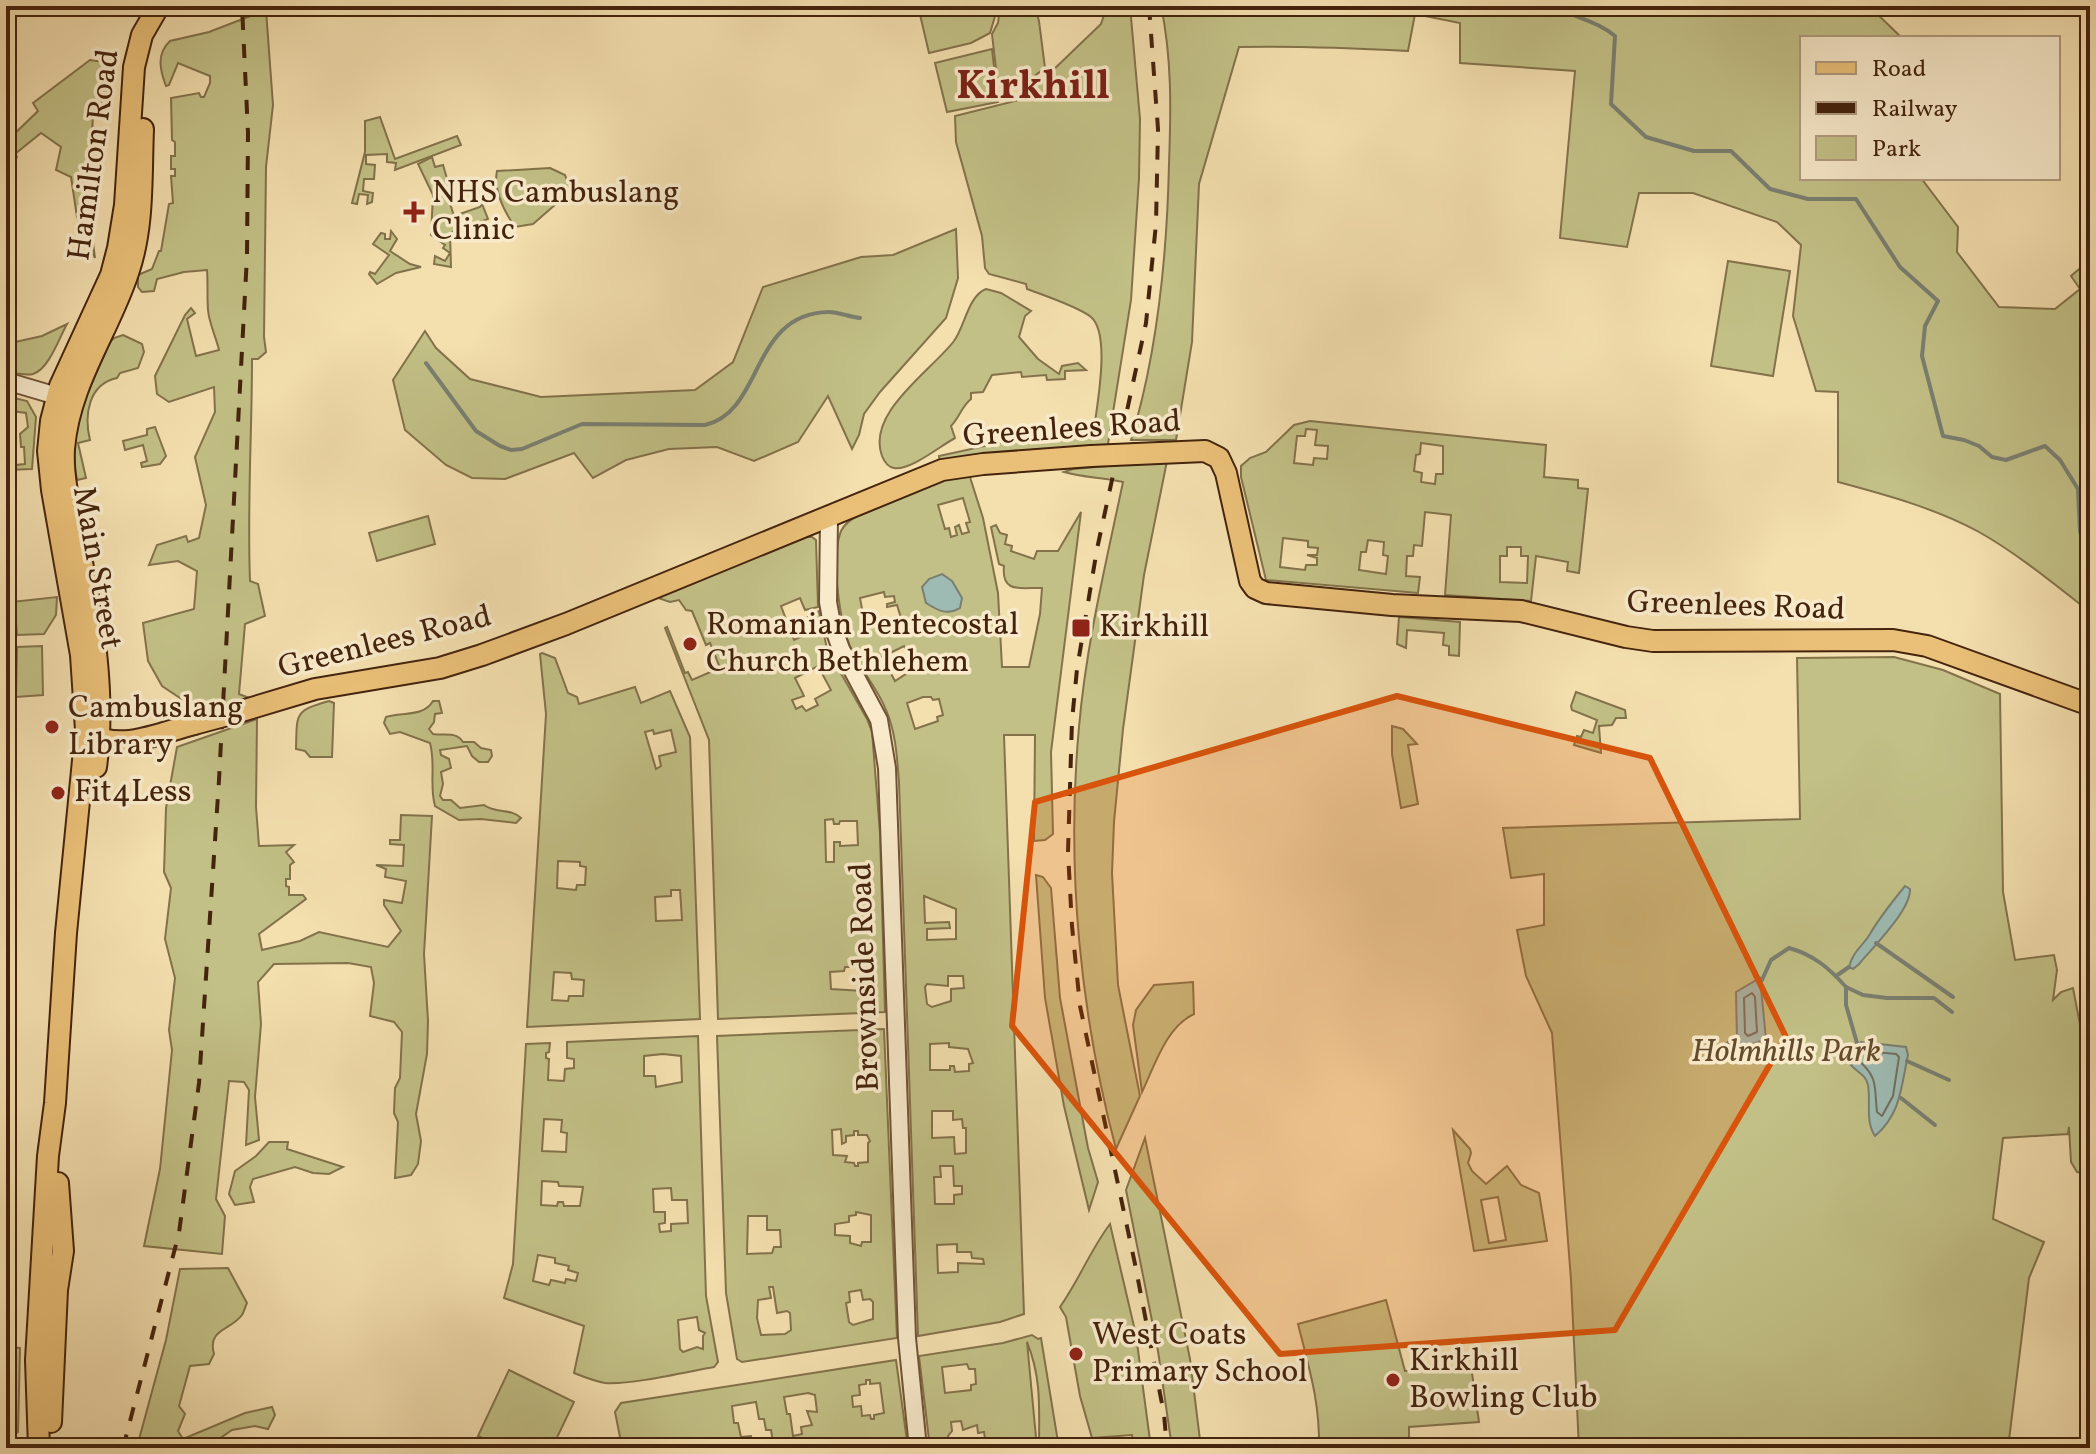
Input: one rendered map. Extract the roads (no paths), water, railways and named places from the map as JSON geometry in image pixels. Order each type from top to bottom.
[{"type":"main road","name":"Hamilton Road","points":[[64,399],[124,286],[133,258],[141,193],[144,94],[157,7]]},
{"type":"main road","name":"Main Street","points":[[39,1448],[36,1360],[48,1156],[75,846],[91,797],[98,666],[64,461],[68,415],[64,399]]},
{"type":"main road","name":"Greenlees Road","points":[[93,735],[115,742],[131,740],[315,689],[440,668],[482,655],[566,624],[942,470],[1091,456],[1205,451],[1219,458],[1226,473],[1250,581],[1260,592],[1392,605],[1521,611],[1653,641],[1893,640],[1927,646],[2090,705]]},
{"type":"main road","name":"Main Street","points":[[51,1448],[57,1290],[63,1251],[55,1103]]},
{"type":"street","points":[[6,381],[64,399]]},
{"type":"street","name":"Brownside Road","points":[[829,516],[828,602],[832,624],[841,649],[879,720],[887,768],[906,1325],[918,1448]]},
{"type":"water","points":[[942,574],[952,581],[962,598],[960,608],[951,612],[926,603],[922,587],[929,579]]},
{"type":"water","points":[[1905,886],[1910,889],[1909,898],[1898,917],[1859,964],[1853,969],[1849,967],[1855,953]]},
{"type":"water","points":[[1760,978],[1766,1039],[1740,1045],[1737,1042],[1736,992]]},
{"type":"water","points":[[1861,1042],[1906,1047],[1908,1055],[1895,1109],[1884,1128],[1875,1136],[1870,1124],[1867,1081],[1848,1061],[1854,1046]]},
{"type":"waterway","points":[[1554,6],[1615,36],[1611,104],[1646,137],[1694,151],[1731,151],[1770,189],[1808,199],[1856,199],[1900,267],[1938,301],[1925,326],[1922,356],[1943,436],[1964,440],[1979,446],[1992,457],[2006,460],[2045,446],[2060,460],[2078,489],[2080,531],[2090,561]]},
{"type":"waterway","points":[[426,363],[476,431],[500,446],[511,450],[522,449],[582,424],[705,425],[724,416],[738,402],[771,345],[785,328],[803,317],[829,312],[860,318]]},
{"type":"waterway","points":[[1876,943],[1953,997]]},
{"type":"waterway","points":[[1762,980],[1771,960],[1789,948],[1820,963],[1846,987],[1846,1005],[1857,1043]]},
{"type":"waterway","points":[[1836,976],[1849,967]]},
{"type":"waterway","points":[[1846,987],[1863,995],[1934,998],[1952,1012]]},
{"type":"waterway","points":[[1712,1056],[1737,1036]]},
{"type":"waterway","points":[[1907,1061],[1949,1080]]},
{"type":"waterway","points":[[1901,1098],[1935,1125]]},
{"type":"railway","points":[[123,1448],[179,1233],[199,1083],[219,780],[247,256],[248,133],[242,6]]},
{"type":"railway","points":[[1149,6],[1158,129],[1156,224],[1146,323],[1097,549],[1077,669],[1072,721],[1068,852],[1080,1006],[1135,1264],[1164,1414],[1167,1448]]},
{"type":"place","name":"NHS Cambuslang Clinic","points":[[414,212]]},
{"type":"place","name":"Kirkhill","points":[[1081,628]]},
{"type":"place","name":"Romanian Pentecostal Church Bethlehem","points":[[690,644]]},
{"type":"place","name":"Cambuslang Library","points":[[52,727]]},
{"type":"place","name":"Fit4Less","points":[[58,793]]},
{"type":"place","name":"West Coats Primary School","points":[[1076,1354]]},
{"type":"place","name":"Kirkhill Bowling Club","points":[[1393,1380]]},
{"type":"district","name":"Kirkhill","points":[[1033,88]]},
{"type":"park label","name":"Holmhills Park","points":[[1786,1053]]}]
